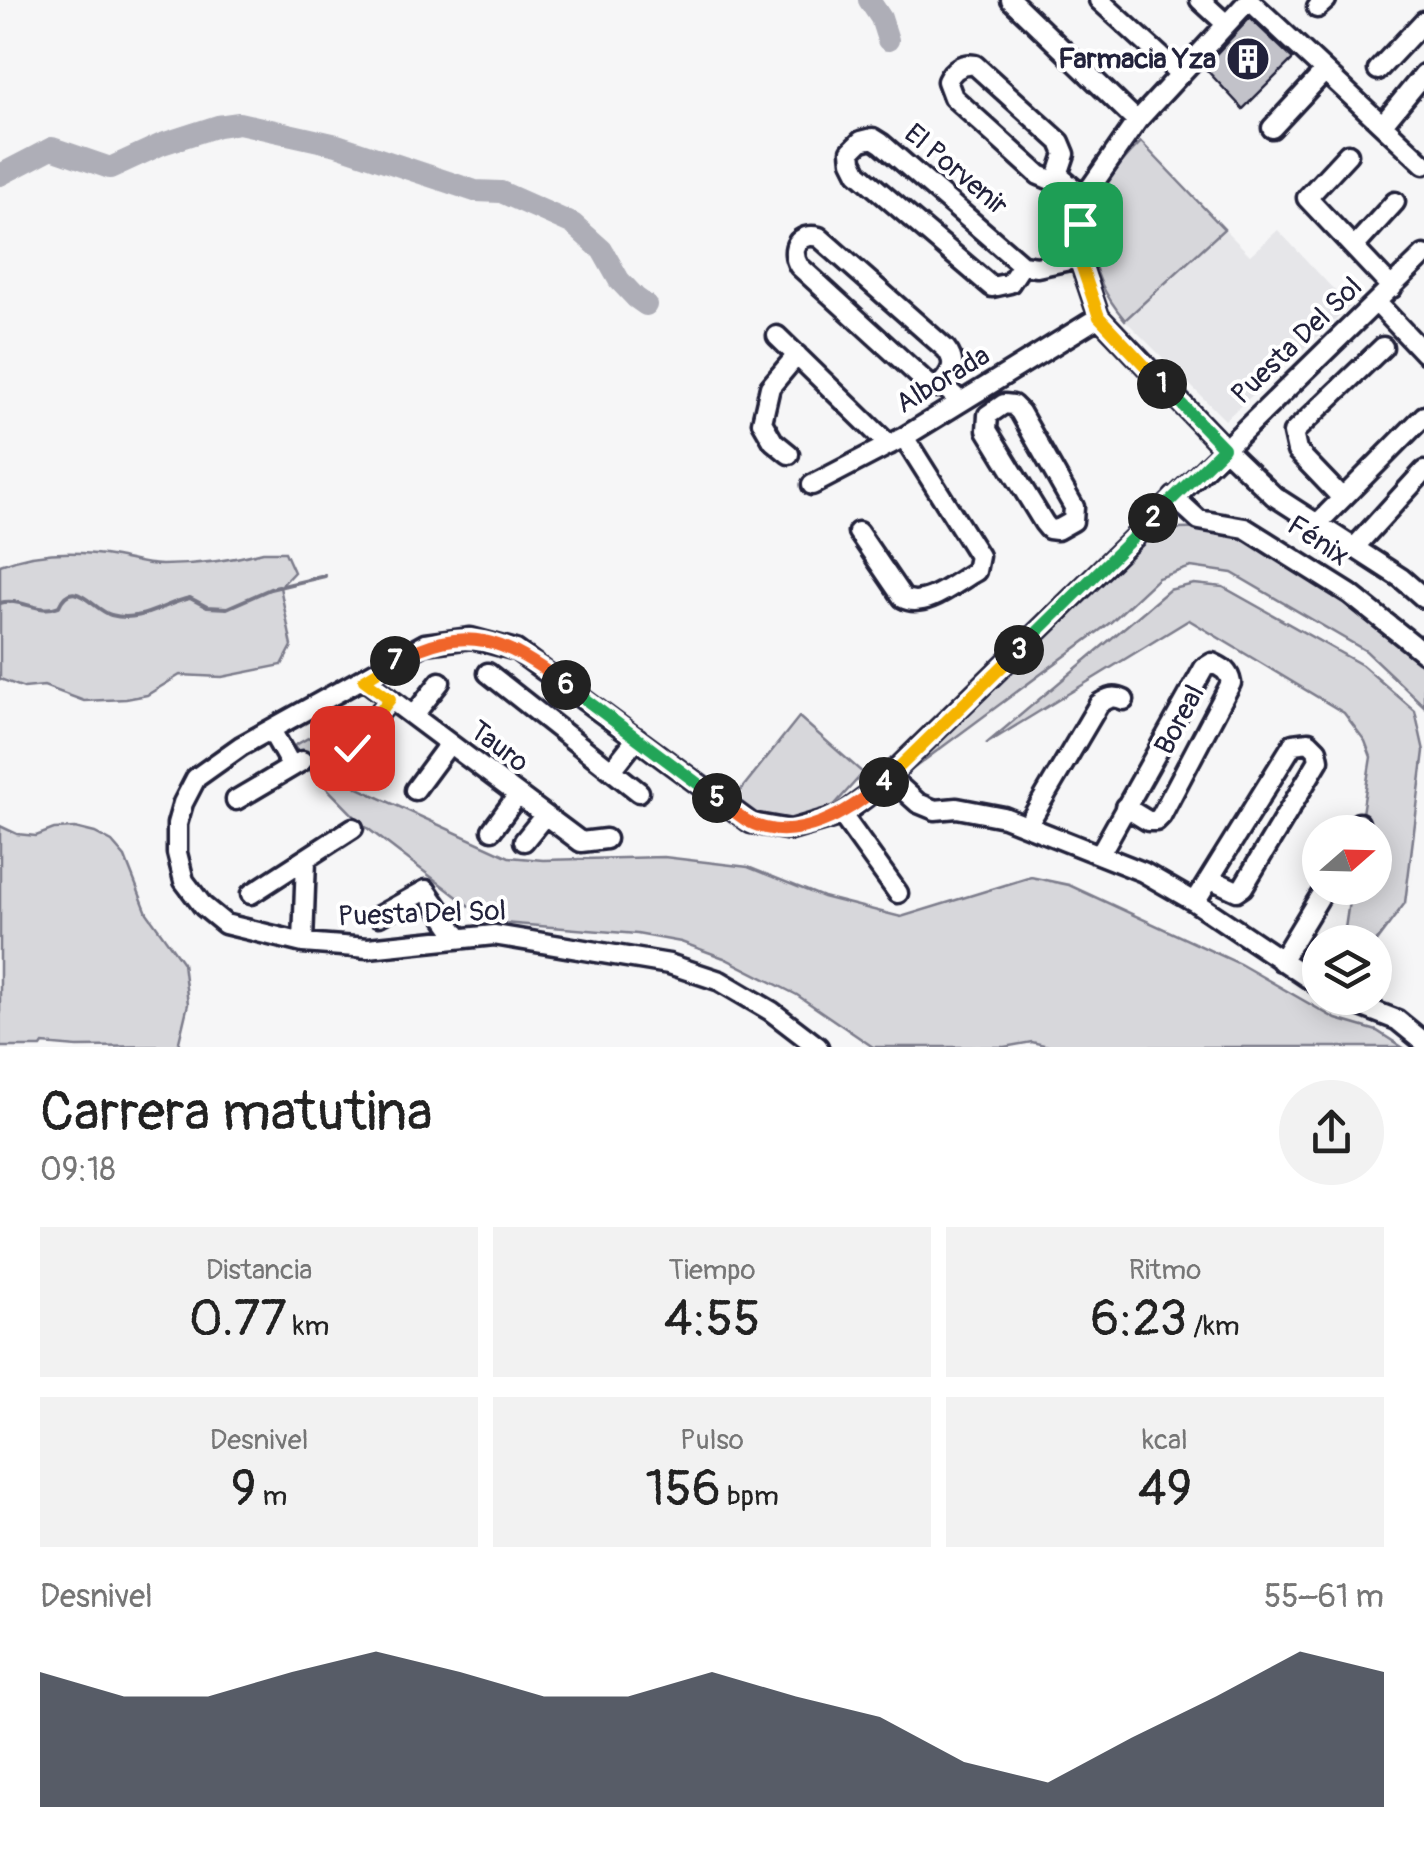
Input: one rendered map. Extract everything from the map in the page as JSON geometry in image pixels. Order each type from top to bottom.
[{"type":"street","points":[[1011,0],[1137,122]]},
{"type":"street","points":[[1099,0],[1180,74]]},
{"type":"street","points":[[1200,0],[1225,22]]},
{"type":"street","points":[[1422,592],[1274,496],[1224,448],[1099,317],[1079,258],[1084,197],[1137,122],[1249,0],[1424,164]]},
{"type":"street","points":[[1378,70],[1424,21]]},
{"type":"street","points":[[976,65],[1060,142],[1065,154],[1058,175],[1044,179],[953,97],[947,81],[951,74],[961,66],[976,65]]},
{"type":"street","points":[[1272,128],[1324,72]]},
{"type":"street","points":[[1383,124],[1424,74]]},
{"type":"street","name":"El Porvenir","points":[[873,138],[881,143],[1022,266],[1010,282],[992,286],[858,173],[851,151],[862,141],[873,138]]},
{"type":"street","points":[[1348,154],[1307,198],[1392,288]]},
{"type":"street","points":[[1058,175],[1084,197]]},
{"type":"street","points":[[1354,248],[1395,202]]},
{"type":"street","points":[[810,235],[819,237],[946,349],[953,364],[941,384],[937,387],[926,383],[800,266],[794,257],[794,246],[810,235]]},
{"type":"street","name":"Puesta Del Sol","points":[[818,1047],[720,981],[669,964],[494,935],[368,948],[302,943],[224,924],[203,906],[184,881],[177,852],[177,824],[196,778],[240,746],[425,644],[471,638],[516,650],[751,823],[792,830],[842,815],[889,778],[1424,256]]},
{"type":"street","points":[[1022,266],[1037,267],[1079,258]]},
{"type":"street","points":[[1378,303],[1424,354]]},
{"type":"street","name":"Alborada","points":[[812,485],[897,441],[1099,317]]},
{"type":"street","points":[[777,336],[897,441],[979,556],[980,564],[976,571],[923,602],[912,603],[903,598],[858,532]]},
{"type":"street","points":[[1342,498],[1297,450],[1293,433],[1383,347]]},
{"type":"street","points":[[789,454],[772,441],[762,422],[770,387],[797,355]]},
{"type":"street","points":[[941,384],[961,402]]},
{"type":"street","points":[[982,388],[994,408]]},
{"type":"street","name":"Alborada","points":[[1004,404],[1020,412],[1074,507],[1073,521],[1057,530],[1049,529],[988,430],[986,422],[994,408],[1004,404]]},
{"type":"street","points":[[1317,524],[1424,416]]},
{"type":"street","points":[[1354,548],[1424,471]]},
{"type":"street","name":"Fénix","points":[[1174,497],[1199,520],[1246,528],[1350,594],[1424,653]]},
{"type":"street","name":"Boreal","points":[[1100,854],[1125,807],[1204,668],[1212,663],[1222,667],[1230,674],[1231,684],[1162,816],[1148,822],[1125,807]]},
{"type":"street","points":[[488,673],[639,792]]},
{"type":"street","name":"Tauro","points":[[364,680],[581,842],[606,839]]},
{"type":"street","points":[[412,716],[440,682]]},
{"type":"street","points":[[1027,826],[1100,704],[1108,698],[1124,700]]},
{"type":"street","points":[[352,748],[390,699]]},
{"type":"street","points":[[236,800],[297,764],[271,730]]},
{"type":"street","points":[[612,770],[637,738]]},
{"type":"street","points":[[1195,902],[1293,744],[1309,742],[1317,750],[1318,760],[1243,887],[1236,891],[1227,889],[1211,879]]},
{"type":"street","points":[[415,790],[450,744]]},
{"type":"street","points":[[889,778],[918,803],[936,810],[981,810],[1143,872],[1302,974]]},
{"type":"street","points":[[492,830],[518,795]]},
{"type":"street","points":[[524,841],[545,815]]},
{"type":"street","points":[[842,815],[898,893]]},
{"type":"street","points":[[251,894],[353,828]]},
{"type":"street","points":[[302,943],[306,858]]},
{"type":"street","points":[[380,916],[426,890],[458,936]]},
{"type":"street","points":[[1282,961],[1315,905]]},
{"type":"street","points":[[1384,1015],[1397,1020],[1424,1042]]},
{"type":"shaded area","points":[[1141,142],[1224,229],[1125,320],[1108,297],[1098,274],[1092,228],[1107,184]]},
{"type":"shaded area","points":[[1224,229],[1250,255],[1278,230],[1350,307],[1225,420],[1125,320]]},
{"type":"shaded area","points":[[1226,528],[1247,534],[1388,631],[1424,665],[1424,706],[1366,651],[1232,573],[1191,567],[1158,578],[1111,622],[910,771],[1152,535],[1176,529]]},
{"type":"shaded area","points":[[263,552],[285,552],[294,572],[280,587],[292,646],[282,665],[222,677],[180,675],[147,695],[126,699],[84,701],[44,686],[24,688],[0,679],[0,565],[57,553],[101,555],[162,565],[213,562]]},
{"type":"shaded area","points":[[1194,584],[1223,587],[1362,665],[1415,711],[1424,751],[1405,903],[1388,925],[1346,925],[1348,905],[1392,905],[1392,815],[1362,815],[1371,757],[1365,741],[1344,713],[1189,620],[986,744],[1169,590]]},
{"type":"shaded area","points":[[358,710],[326,757],[358,788],[509,857],[664,857],[748,867],[823,897],[901,917],[1031,877],[1069,885],[1240,964],[1302,1000],[1302,1015],[1329,1015],[1377,1031],[1402,1047],[1052,1047],[1032,1042],[1004,1047],[873,1047],[797,995],[724,958],[681,942],[637,934],[490,922],[362,824],[311,772],[294,746]]},
{"type":"shaded area","points":[[799,717],[863,773],[819,822],[791,830],[728,806]]},
{"type":"shaded area","points":[[0,826],[17,834],[36,836],[54,829],[75,828],[112,842],[125,857],[147,913],[183,963],[188,1004],[178,1046],[0,1047]]},
{"type":"building","name":"Farmacia Yza","points":[[1250,18],[1293,59],[1243,109],[1204,67]]},
{"type":"waterway","points":[[869,0],[881,18],[888,40]]},
{"type":"waterway","points":[[0,175],[52,148],[110,168],[162,144],[239,123],[337,145],[475,191],[501,192],[573,224],[602,250],[619,280],[646,305]]},
{"type":"waterway","points":[[0,603],[52,608],[70,594],[77,594],[111,615],[132,617],[190,598],[207,607],[227,608],[270,589],[325,576]]},
{"type":"place","name":"Farmacia Yza","points":[[1248,59]]},
{"type":"route","points":[[352,748],[390,699],[364,680],[425,644],[471,638],[516,650],[751,823],[792,830],[842,815],[902,766],[1224,448],[1099,317],[1079,258],[1080,224]]}]
